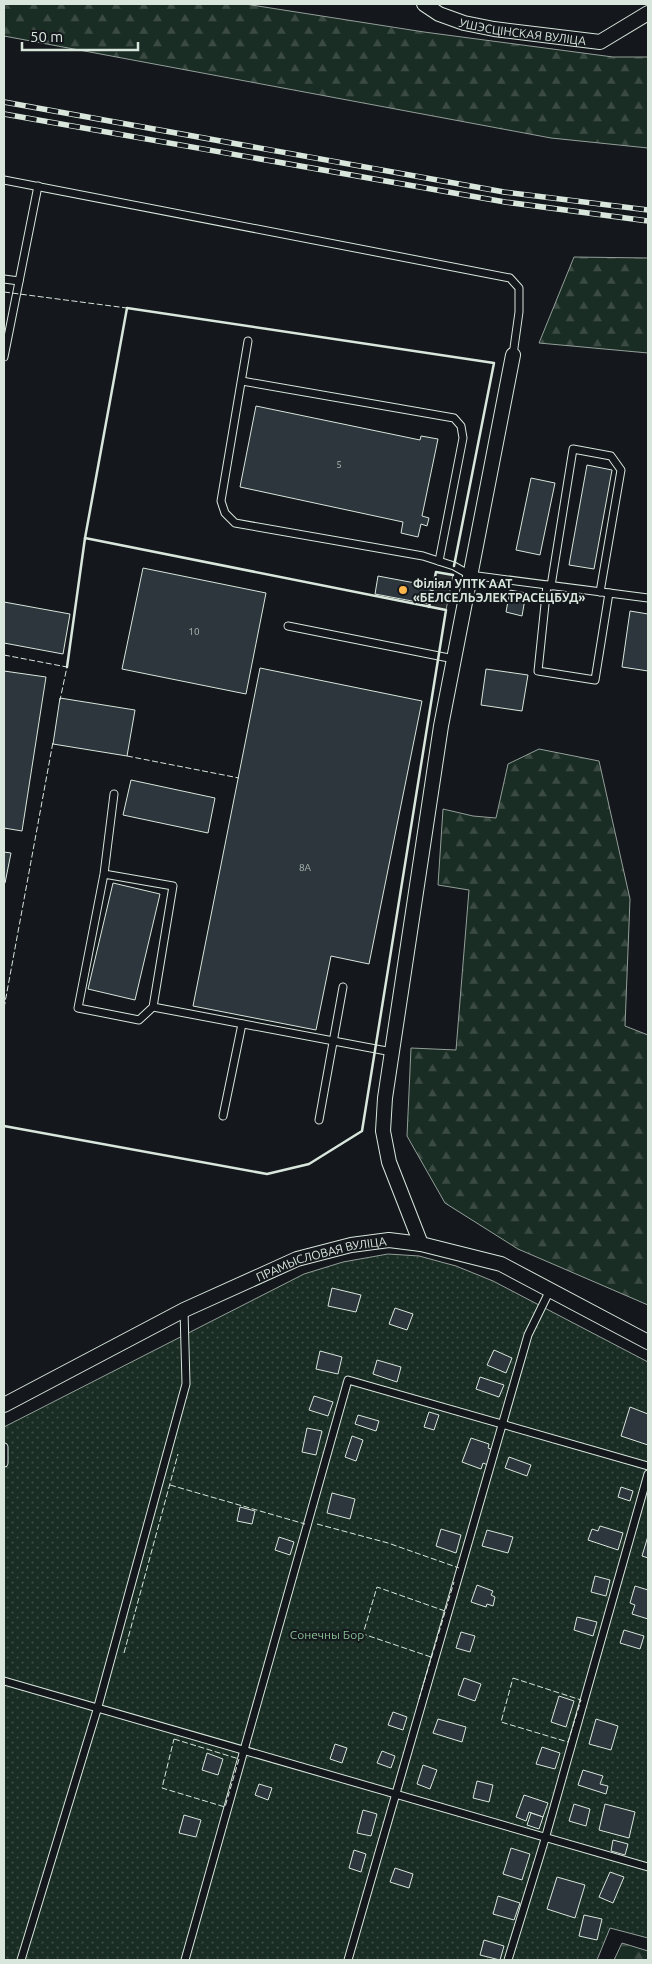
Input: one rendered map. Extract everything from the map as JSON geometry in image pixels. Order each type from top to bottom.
[{"type":"street","name":"УШЭСЦІНСКАЯ ВУЛІЦА","points":[[424,4],[449,19],[494,29],[600,42],[648,13]]},
{"type":"street","points":[[421,1244],[389,1162],[383,1131],[392,1052],[441,726],[513,355]]},
{"type":"street","name":"ПРАМЫСЛОВАЯ ВУЛІЦА","points":[[4,1405],[184,1310],[297,1259],[351,1245],[389,1240],[421,1244],[501,1264],[648,1342]]},
{"type":"lane","points":[[4,180],[510,278],[518,288],[519,312],[513,355]]},
{"type":"lane","points":[[4,357],[38,186]]},
{"type":"lane","points":[[4,279],[20,281]]},
{"type":"lane","points":[[248,341],[221,500],[225,513],[235,522],[424,556],[454,566],[470,575],[648,598]]},
{"type":"lane","points":[[242,381],[454,418],[462,426],[463,438],[438,561]]},
{"type":"lane","points":[[600,592],[622,470],[611,456],[573,449],[549,586],[538,671],[596,680],[609,593]]},
{"type":"lane","points":[[288,626],[454,660]]},
{"type":"lane","points":[[104,874],[173,886],[152,1008],[139,1020],[78,1008],[104,874],[114,794]]},
{"type":"lane","points":[[319,1120],[343,987]]},
{"type":"lane","points":[[152,1008],[392,1052]]},
{"type":"lane","points":[[223,1116],[242,1024]]},
{"type":"lane","points":[[348,1960],[528,1335],[550,1290]]},
{"type":"lane","points":[[21,1960],[97,1710],[186,1384],[184,1310]]},
{"type":"lane","points":[[185,1960],[246,1750],[348,1380],[648,1466]]},
{"type":"lane","points":[[4,1447],[4,1463]]},
{"type":"lane","points":[[508,1960],[545,1839],[648,1474]]},
{"type":"lane","points":[[4,1681],[97,1710],[246,1750],[545,1839],[648,1867]]},
{"type":"green space","points":[[4,4],[245,4],[424,32],[613,57],[648,57],[648,148],[551,138],[4,36]]},
{"type":"green space","points":[[574,257],[648,258],[648,353],[539,343]]},
{"type":"green space","points":[[539,749],[599,761],[630,899],[625,1026],[648,1035],[648,1305],[518,1249],[445,1203],[407,1136],[411,1048],[456,1050],[469,890],[438,885],[443,809],[473,816],[496,818],[508,764]]},
{"type":"green space","name":"Сонечны Бор","points":[[388,1254],[419,1256],[456,1266],[493,1281],[648,1362],[648,1938],[610,1928],[597,1960],[4,1960],[4,1427],[304,1274],[343,1262]]},
{"type":"green space","points":[[622,1943],[648,1951],[648,1960],[614,1960]]},
{"type":"shaded area","points":[[436,572],[453,575],[446,610],[429,607]]},
{"type":"building","points":[[256,406],[420,440],[421,436],[438,439],[422,516],[429,518],[427,526],[421,524],[418,537],[401,533],[403,522],[240,487]]},
{"type":"building","points":[[587,465],[612,470],[594,569],[569,565]]},
{"type":"building","points":[[531,478],[555,483],[540,555],[516,550]]},
{"type":"building","points":[[143,568],[266,593],[246,694],[122,669]]},
{"type":"building","name":"Філіял УПТК ААТ «БЕЛСЕЛЬЭЛЕКТРАСЕЦБУД»","points":[[378,576],[431,586],[428,604],[375,594]]},
{"type":"building","points":[[510,590],[526,593],[522,616],[506,612]]},
{"type":"building","points":[[4,602],[70,614],[63,654],[4,643]]},
{"type":"building","points":[[630,611],[648,614],[648,671],[622,667]]},
{"type":"building","points":[[260,668],[422,701],[369,964],[331,956],[316,1030],[193,1006]]},
{"type":"building","points":[[486,669],[528,675],[522,711],[481,705]]},
{"type":"building","points":[[4,671],[46,677],[22,831],[4,828]]},
{"type":"building","points":[[60,698],[135,710],[127,756],[53,744]]},
{"type":"building","points":[[131,780],[215,798],[208,833],[123,815]]},
{"type":"building","points":[[4,852],[11,853],[5,883],[4,882]]},
{"type":"building","points":[[113,883],[160,894],[135,1000],[88,989]]},
{"type":"building","points":[[332,1288],[361,1295],[356,1312],[328,1306]]},
{"type":"building","points":[[395,1308],[413,1314],[407,1330],[389,1324]]},
{"type":"building","points":[[494,1350],[512,1358],[506,1373],[487,1365]]},
{"type":"building","points":[[320,1351],[342,1357],[338,1374],[316,1369]]},
{"type":"building","points":[[377,1360],[401,1367],[397,1382],[373,1374]]},
{"type":"building","points":[[480,1377],[504,1385],[499,1397],[476,1389]]},
{"type":"building","points":[[314,1396],[333,1402],[328,1416],[309,1410]]},
{"type":"building","points":[[630,1407],[648,1414],[648,1445],[621,1436]]},
{"type":"building","points":[[429,1412],[439,1415],[434,1430],[424,1427]]},
{"type":"building","points":[[358,1415],[379,1421],[376,1431],[355,1424]]},
{"type":"building","points":[[307,1428],[322,1431],[316,1455],[302,1452]]},
{"type":"building","points":[[352,1436],[363,1440],[356,1461],[345,1457]]},
{"type":"building","points":[[471,1438],[489,1444],[488,1448],[493,1450],[488,1465],[483,1463],[481,1469],[462,1462]]},
{"type":"building","points":[[509,1457],[531,1465],[527,1476],[505,1468]]},
{"type":"building","points":[[621,1487],[633,1491],[630,1501],[618,1497]]},
{"type":"building","points":[[332,1493],[355,1499],[350,1519],[327,1513]]},
{"type":"building","points":[[240,1507],[255,1511],[252,1524],[237,1521]]},
{"type":"building","points":[[600,1526],[623,1533],[618,1550],[588,1540],[592,1529],[598,1531]]},
{"type":"building","points":[[441,1529],[461,1535],[456,1553],[436,1546]]},
{"type":"building","points":[[487,1530],[513,1537],[508,1553],[482,1546]]},
{"type":"building","points":[[648,1536],[648,1558],[642,1556]]},
{"type":"building","points":[[279,1537],[294,1542],[290,1555],[275,1550]]},
{"type":"building","points":[[595,1576],[610,1580],[606,1596],[591,1592]]},
{"type":"building","points":[[477,1585],[493,1591],[491,1595],[495,1597],[493,1606],[487,1604],[486,1607],[471,1602]]},
{"type":"building","points":[[635,1586],[648,1590],[648,1619],[632,1614],[635,1605],[630,1603]]},
{"type":"building","points":[[577,1617],[597,1622],[593,1636],[574,1630]]},
{"type":"building","points":[[624,1630],[644,1636],[640,1649],[620,1643]]},
{"type":"building","points":[[461,1632],[475,1636],[470,1652],[456,1648]]},
{"type":"building","points":[[464,1678],[481,1684],[475,1701],[458,1695]]},
{"type":"building","points":[[559,1696],[574,1701],[566,1727],[551,1722]]},
{"type":"building","points":[[393,1712],[407,1717],[403,1730],[388,1725]]},
{"type":"building","points":[[438,1719],[466,1727],[462,1742],[433,1733]]},
{"type":"building","points":[[596,1719],[618,1726],[611,1750],[589,1744]]},
{"type":"building","points":[[335,1744],[347,1748],[342,1763],[330,1759]]},
{"type":"building","points":[[542,1747],[560,1753],[555,1769],[536,1764]]},
{"type":"building","points":[[382,1751],[395,1756],[391,1768],[377,1763]]},
{"type":"building","points":[[207,1753],[223,1759],[218,1775],[202,1770]]},
{"type":"building","points":[[423,1765],[437,1770],[430,1789],[417,1784]]},
{"type":"building","points":[[583,1770],[603,1776],[600,1784],[608,1786],[606,1794],[578,1785]]},
{"type":"building","points":[[477,1781],[493,1785],[489,1802],[473,1798]]},
{"type":"building","points":[[259,1784],[272,1788],[268,1800],[255,1795]]},
{"type":"building","points":[[524,1795],[548,1803],[543,1817],[529,1812],[526,1821],[516,1817]]},
{"type":"building","points":[[574,1804],[590,1809],[586,1826],[569,1821]]},
{"type":"building","points":[[605,1804],[635,1812],[629,1838],[599,1830]]},
{"type":"building","points":[[363,1810],[377,1814],[371,1836],[357,1833]]},
{"type":"building","points":[[531,1813],[543,1817],[539,1829],[527,1825]]},
{"type":"building","points":[[184,1815],[201,1820],[196,1837],[179,1833]]},
{"type":"building","points":[[613,1840],[628,1844],[625,1855],[611,1851]]},
{"type":"building","points":[[511,1848],[530,1854],[522,1880],[503,1874]]},
{"type":"building","points":[[354,1850],[366,1854],[361,1872],[349,1868]]},
{"type":"building","points":[[395,1868],[413,1874],[409,1888],[390,1882]]},
{"type":"building","points":[[610,1872],[624,1877],[613,1903],[599,1897]]},
{"type":"building","points":[[557,1877],[585,1885],[575,1918],[547,1909]]},
{"type":"building","points":[[498,1896],[520,1903],[514,1920],[493,1914]]},
{"type":"building","points":[[584,1915],[602,1919],[597,1940],[579,1936]]},
{"type":"building","points":[[484,1940],[504,1946],[500,1960],[480,1955]]},
{"type":"railway","points":[[4,102],[504,192],[648,210]]},
{"type":"railway","points":[[4,114],[505,202],[648,221]]},
{"type":"fence","points":[[4,292],[127,308]]},
{"type":"fence","points":[[4,655],[67,667],[60,700]]},
{"type":"fence","points":[[4,1008],[53,742]]},
{"type":"fence","points":[[127,756],[239,778]]},
{"type":"fence","points":[[124,1653],[178,1454]]},
{"type":"fence","points":[[170,1485],[305,1524]]},
{"type":"fence","points":[[317,1524],[388,1543],[459,1568]]},
{"type":"fence","points":[[419,1699],[454,1582]]},
{"type":"fence","points":[[431,1657],[363,1634],[377,1587],[445,1611]]},
{"type":"fence","points":[[513,1678],[581,1700],[568,1742],[501,1722],[513,1678]]},
{"type":"fence","points":[[174,1739],[239,1759],[225,1807],[162,1788],[174,1739]]},
{"type":"wall","points":[[85,538],[127,308],[494,363],[454,566]]},
{"type":"wall","points":[[4,1126],[267,1174],[309,1164],[362,1131],[446,610],[85,538],[67,667]]},
{"type":"wall","points":[[429,607],[436,572],[453,575]]},
{"type":"place","name":"Філіял УПТК ААТ «БЕЛСЕЛЬЭЛЕКТРАСЕЦБУД»","points":[[403,590]]}]
